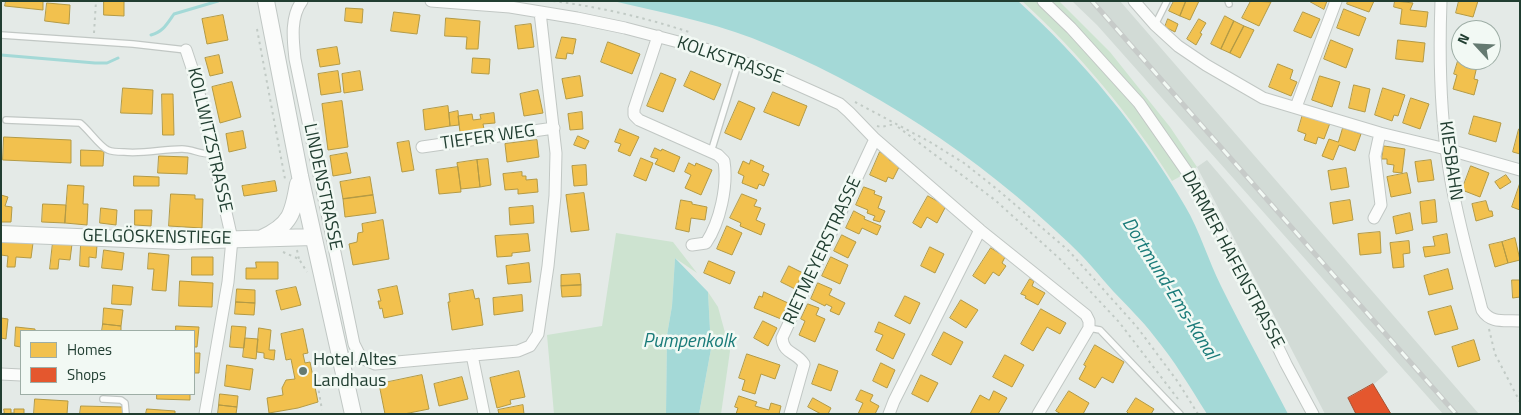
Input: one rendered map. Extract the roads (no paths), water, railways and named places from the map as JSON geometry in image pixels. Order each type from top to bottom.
[{"type":"main road","name":"LINDENSTRASSE","points":[[266,1],[292,178],[313,237],[353,414]]},
{"type":"main road","points":[[262,238],[276,232],[289,217],[294,207],[292,178]]},
{"type":"main road","name":"GELGÖSKENSTIEGE","points":[[1,234],[178,241],[313,237]]},
{"type":"street","name":"LINDENSTRASSE","points":[[302,1],[295,14],[293,40],[295,59],[352,335],[359,354]]},
{"type":"street","name":"KOLKSTRASSE","points":[[431,1],[510,7],[597,21],[658,36],[739,61],[840,104],[875,139],[980,230],[1086,316],[1090,321],[1089,328]]},
{"type":"street","name":"DARMER HAFENSTRASSE","points":[[1043,1],[1071,28],[1139,103],[1194,182],[1233,254],[1286,364],[1313,414]]},
{"type":"street","points":[[1134,1],[1155,25],[1178,46],[1246,90],[1263,98],[1380,133],[1520,170]]},
{"type":"street","points":[[1296,107],[1336,1]]},
{"type":"street","name":"KIESBAHN","points":[[1442,1],[1440,26],[1446,149],[1463,235],[1482,310],[1486,317],[1493,320],[1520,320]]},
{"type":"street","points":[[341,362],[359,354],[375,364],[518,351],[530,346],[538,334],[548,266],[555,196],[556,153],[540,12]]},
{"type":"street","points":[[658,36],[634,108],[634,115],[639,120],[711,152],[724,160],[726,171],[719,216],[714,231],[706,243],[692,246]]},
{"type":"street","name":"KOLLWITZSTRASSE","points":[[186,50],[196,80],[232,239],[228,282],[205,414]]},
{"type":"street","name":"TIEFER WEG","points":[[422,147],[554,128]]},
{"type":"street","points":[[1374,218],[1381,205],[1375,156],[1380,133]]},
{"type":"street","name":"RIETMEYERSTRASSE","points":[[790,414],[804,364],[800,358],[786,350],[783,346],[782,338],[875,139]]},
{"type":"street","points":[[890,414],[894,400],[980,230]]},
{"type":"street","points":[[1038,414],[1089,328]]},
{"type":"street","points":[[472,355],[484,414]]},
{"type":"street","points":[[1,374],[20,375]]},
{"type":"lane","points":[[1155,25],[1166,1]]},
{"type":"lane","name":"KOLLWITZSTRASSE","points":[[1,35],[133,44],[186,50]]},
{"type":"lane","points":[[711,152],[739,61]]},
{"type":"lane","points":[[6,120],[80,123],[103,146],[114,152],[140,154],[184,149],[203,154],[213,154]]},
{"type":"lane","points":[[1089,328],[1100,330],[1180,414]]},
{"type":"lane","points":[[103,399],[121,400],[125,403],[126,414]]},
{"type":"water","name":"Dortmund-Ems-Kanal","points":[[613,1],[1018,1],[1088,72],[1130,123],[1168,178],[1200,235],[1221,286],[1288,414],[1207,414],[1161,345],[1087,261],[1035,212],[998,181],[921,125],[839,77],[796,56],[752,38],[700,22]]},
{"type":"water","name":"Pumpenkolk","points":[[675,258],[708,292],[711,349],[699,414],[666,414],[667,335],[672,306]]},
{"type":"waterway","points":[[151,35],[162,30],[174,14],[218,1]]},
{"type":"waterway","points":[[1,55],[95,63],[107,63],[118,58]]},
{"type":"railway","points":[[1092,1],[1456,414]]},
{"type":"place","name":"Hotel Altes Landhaus","points":[[303,371]]}]
